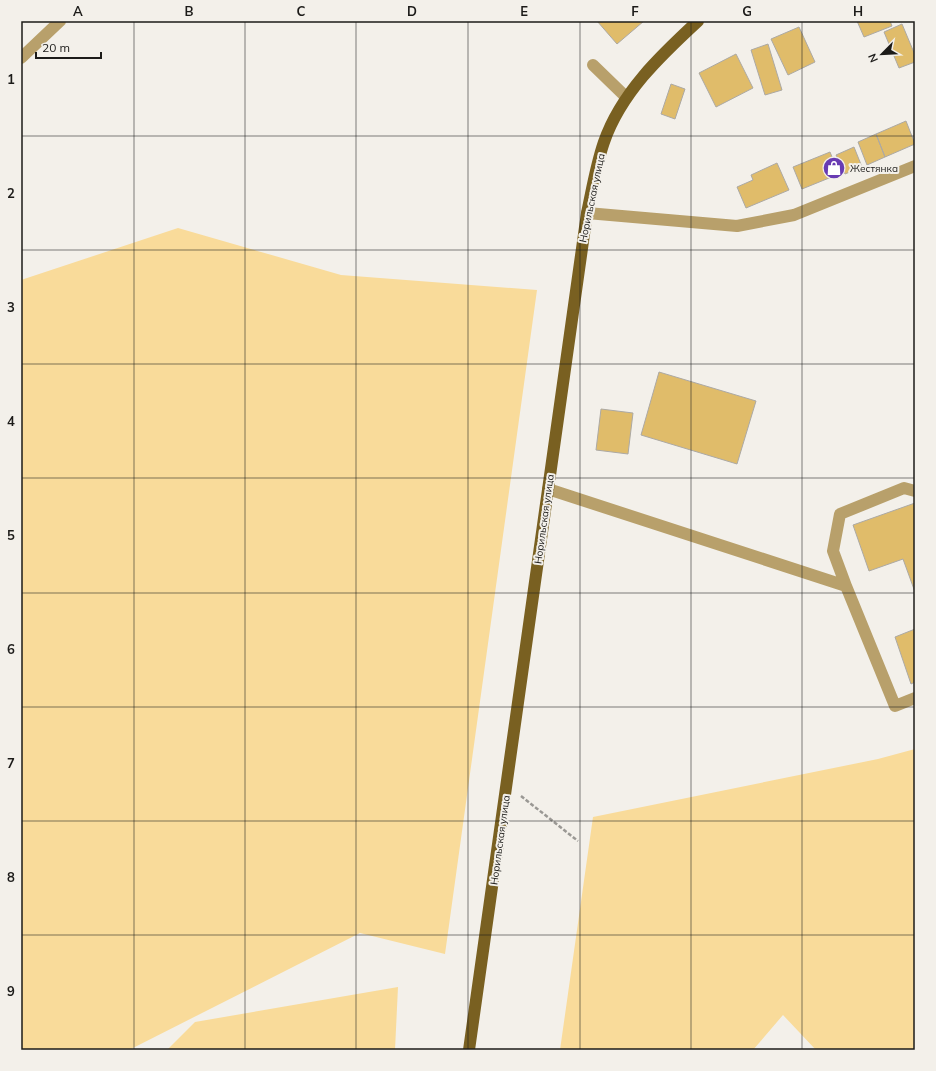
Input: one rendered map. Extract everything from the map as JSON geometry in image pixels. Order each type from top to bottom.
[{"type":"main road","name":"Норильская улица","points":[[469,1050],[508,786],[587,213],[604,142],[626,97],[670,47],[698,21]]},
{"type":"street","points":[[21,58],[60,21]]},
{"type":"street","points":[[593,65],[626,97]]},
{"type":"street","points":[[587,213],[737,226],[794,215],[915,166]]},
{"type":"street","points":[[915,490],[904,488],[840,514],[833,551],[895,706],[915,698]]},
{"type":"street","points":[[548,489],[846,586]]},
{"type":"path","points":[[508,786],[578,841]]},
{"type":"shaded area","points":[[178,228],[341,275],[537,290],[445,954],[360,933],[129,1050],[24,1050],[21,1049],[21,280]]},
{"type":"shaded area","points":[[915,749],[915,1050],[816,1050],[783,1015],[753,1050],[560,1050],[593,817],[878,759]]},
{"type":"shaded area","points":[[398,987],[395,1050],[167,1050],[195,1022]]},
{"type":"building","points":[[597,21],[644,21],[617,44]]},
{"type":"building","points":[[857,21],[890,21],[892,26],[864,37]]},
{"type":"building","points":[[902,24],[915,55],[915,62],[899,68],[884,32]]},
{"type":"building","points":[[799,27],[815,62],[788,75],[771,39]]},
{"type":"building","points":[[768,44],[782,90],[765,95],[751,50]]},
{"type":"building","points":[[736,54],[753,88],[716,107],[699,73]]},
{"type":"building","points":[[671,84],[685,89],[675,119],[661,114]]},
{"type":"building","points":[[906,121],[915,144],[885,157],[876,134]]},
{"type":"building","points":[[876,134],[885,157],[867,165],[858,142]]},
{"type":"building","points":[[854,147],[862,167],[845,174],[836,155]]},
{"type":"building","points":[[830,152],[839,174],[802,189],[793,167]]},
{"type":"building","points":[[777,163],[789,190],[746,208],[737,187],[753,180],[751,175]]},
{"type":"building","points":[[659,372],[756,401],[737,464],[641,435]]},
{"type":"building","points":[[601,409],[633,413],[628,454],[596,450]]},
{"type":"building","points":[[915,503],[915,592],[903,559],[869,571],[853,525]]},
{"type":"building","points":[[915,629],[915,682],[911,684],[895,637]]},
{"type":"place","name":"Жестянка","points":[[834,168]]}]
